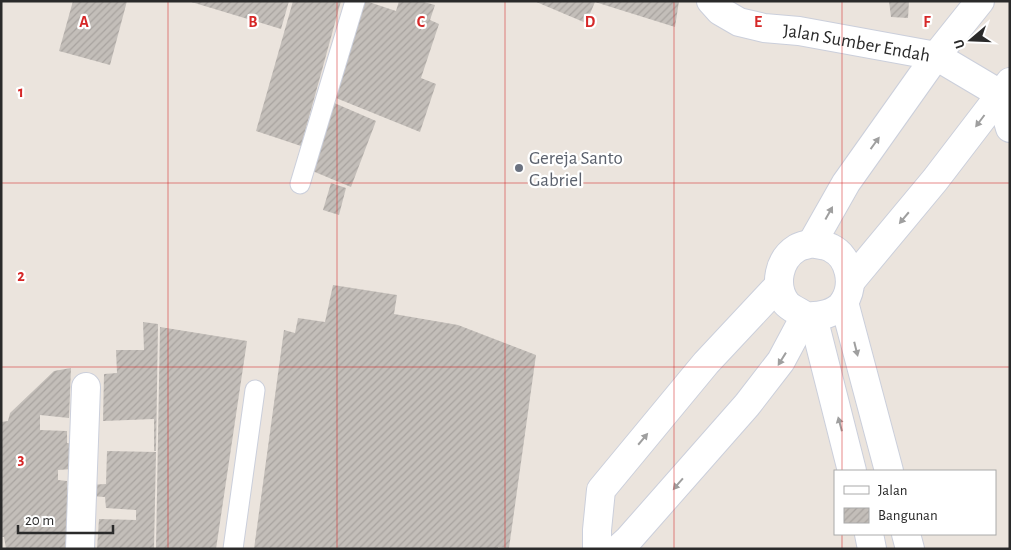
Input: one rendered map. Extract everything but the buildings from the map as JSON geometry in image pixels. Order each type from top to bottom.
[{"type":"street","name":"Jalan Sumber Endah","points":[[711,1],[720,11],[739,22],[764,28],[818,34],[936,56],[1007,89]]},
{"type":"street","points":[[812,243],[846,183],[936,56],[980,1]]},
{"type":"street","points":[[1007,89],[1010,128]]},
{"type":"street","points":[[889,470],[847,291],[846,262],[832,248],[812,243],[798,247],[786,257],[780,270],[779,286],[786,303],[809,316],[830,313],[847,291],[1007,89]]},
{"type":"street","points":[[597,549],[601,490],[706,363],[779,286]]},
{"type":"street","points":[[809,316],[852,470]]},
{"type":"street","points":[[601,490],[626,546],[753,398],[781,361],[809,316]]},
{"type":"street","points":[[80,549],[86,387]]},
{"type":"street","points":[[868,535],[872,549]]},
{"type":"street","points":[[906,535],[910,549]]},
{"type":"lane","points":[[300,184],[354,1]]},
{"type":"lane","points":[[233,549],[256,390]]},
{"type":"place","name":"Gereja Santo Gabriel","points":[[519,168]]}]
